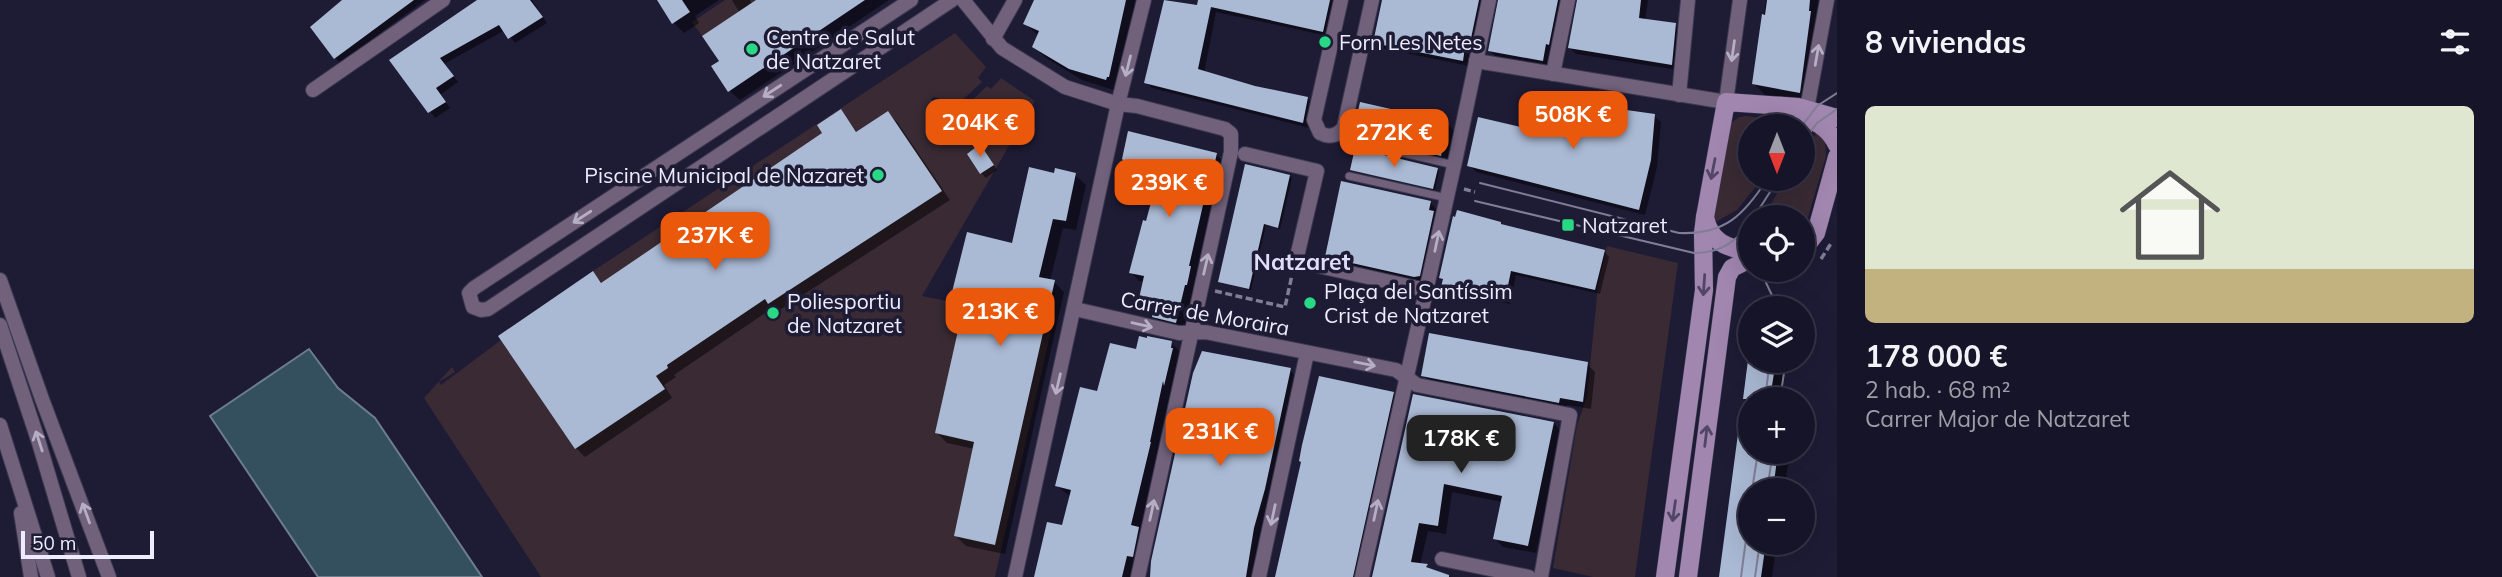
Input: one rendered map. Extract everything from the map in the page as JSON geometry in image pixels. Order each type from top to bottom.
[{"type":"street","points":[[313,90],[443,0]]},
{"type":"street","points":[[911,0],[474,288],[469,293],[473,307],[488,309],[952,0]]},
{"type":"street","points":[[963,0],[1002,48],[1065,87],[1118,104],[1137,106],[1225,129],[1231,134],[1231,152],[1138,577]]},
{"type":"street","points":[[993,39],[1015,0]]},
{"type":"street","points":[[1015,577],[1143,0]]},
{"type":"street","points":[[1341,0],[1314,120],[1320,133],[1329,136],[1340,132],[1344,127],[1372,0]]},
{"type":"street","points":[[1362,577],[1489,0]]},
{"type":"street","points":[[1553,74],[1568,0]]},
{"type":"street","points":[[1679,95],[1688,0]]},
{"type":"street","points":[[1665,577],[1704,290],[1705,217],[1726,102],[1740,0]]},
{"type":"street","points":[[1807,109],[1827,0]]},
{"type":"street","points":[[1476,61],[1726,102],[1807,109],[1837,118]]},
{"type":"street","points":[[1755,105],[1812,120],[1828,130],[1837,145]]},
{"type":"street","points":[[1245,154],[1317,171],[1296,261],[1426,290]]},
{"type":"street","points":[[1815,235],[1837,157]]},
{"type":"street","points":[[1705,217],[1707,227],[1725,247],[1738,250]]},
{"type":"street","points":[[1688,577],[1727,277],[1732,268],[1738,267]]},
{"type":"street","points":[[0,280],[41,399],[109,577]]},
{"type":"street","name":"Carrer de Moraira","points":[[1075,309],[1179,333],[1205,332],[1396,370],[1417,385],[1570,415],[1541,577]]},
{"type":"street","points":[[0,326],[79,577]]},
{"type":"street","points":[[1259,577],[1307,353]]},
{"type":"street","points":[[0,425],[48,577]]},
{"type":"street","points":[[13,467],[31,577]]},
{"type":"street","points":[[1442,559],[1529,577]]},
{"type":"lane","points":[[1356,142],[1454,165]]},
{"type":"lane","points":[[1349,176],[1447,198]]},
{"type":"path","points":[[1819,261],[1835,237]]},
{"type":"path","points":[[1213,291],[1284,307],[1296,261]]},
{"type":"shaded area","points":[[725,0],[756,0],[702,36],[692,22]]},
{"type":"shaded area","name":"Poliesportiu de Natzaret","points":[[955,33],[986,67],[978,78],[982,82],[958,104],[934,97],[931,99],[947,124],[987,86],[991,89],[1001,78],[1035,101],[922,296],[1053,322],[995,577],[541,577],[424,398],[452,367],[455,372],[439,382],[441,385],[593,271]],"holes":[[[980,145],[994,165],[980,174],[967,154]]]},
{"type":"shaded area","points":[[1738,118],[1738,191],[1752,191],[1741,205],[1738,205],[1737,210],[1714,223],[1712,216],[1729,125]]},
{"type":"shaded area","points":[[1818,131],[1825,142],[1826,156],[1812,205],[1771,205],[1778,191],[1815,191],[1815,135]]},
{"type":"shaded area","points":[[1607,246],[1678,263],[1635,577],[1593,577],[1553,568],[1577,425],[1587,397],[1598,285]]},
{"type":"water","points":[[309,349],[338,388],[375,418],[482,577],[318,577],[210,416]]},
{"type":"building","points":[[342,0],[414,0],[334,59],[310,27]]},
{"type":"building","points":[[477,0],[530,0],[543,17],[508,39],[499,25],[440,58],[454,76],[436,88],[446,102],[428,113],[389,60]]},
{"type":"building","points":[[657,0],[682,0],[690,12],[672,24]]},
{"type":"building","name":"Centre de Salut de Natzaret","points":[[756,0],[865,0],[728,92],[711,66],[719,61],[702,36]]},
{"type":"building","points":[[1034,0],[1126,0],[1109,77],[1106,80],[1069,69],[1032,47],[1039,31],[1023,24]]},
{"type":"building","points":[[1164,0],[1197,5],[1198,0],[1330,0],[1323,32],[1211,7],[1198,69],[1255,86],[1308,97],[1303,123],[1144,83]]},
{"type":"building","points":[[1382,0],[1479,0],[1469,48],[1465,47],[1463,61],[1373,43]]},
{"type":"building","points":[[1498,0],[1558,0],[1543,61],[1488,51]]},
{"type":"building","points":[[1577,0],[1641,0],[1639,18],[1676,23],[1672,65],[1568,48]]},
{"type":"building","points":[[1767,0],[1810,0],[1811,11],[1800,93],[1752,84],[1762,14],[1765,15]]},
{"type":"building","points":[[1548,99],[1655,114],[1651,160],[1639,210],[1467,166],[1478,117],[1542,132]]},
{"type":"building","points":[[1360,102],[1448,122],[1441,156],[1353,135]]},
{"type":"building","points":[[841,109],[856,132],[888,111],[942,191],[768,304],[765,299],[667,365],[668,368],[656,376],[665,389],[575,449],[498,336],[593,271],[601,283],[822,133],[817,125]]},
{"type":"building","points":[[1128,131],[1217,153],[1176,323],[1152,317],[1154,309],[1138,303],[1144,276],[1129,273],[1160,169],[1122,159]]},
{"type":"building","points":[[980,144],[994,165],[980,174],[967,154]]},
{"type":"building","points":[[1355,148],[1438,168],[1433,189],[1350,170]]},
{"type":"building","points":[[1245,164],[1290,175],[1278,228],[1264,224],[1249,289],[1218,282]]},
{"type":"building","points":[[1029,167],[1054,173],[1055,168],[1076,173],[1066,221],[1053,219],[1039,277],[1055,280],[995,545],[954,536],[974,442],[935,433],[966,295],[952,292],[967,232],[1012,243]]},
{"type":"building","points":[[1341,181],[1431,201],[1429,210],[1434,211],[1420,276],[1414,277],[1325,257]]},
{"type":"building","points":[[1457,210],[1605,250],[1595,290],[1511,271],[1505,300],[1441,287],[1443,279],[1439,278],[1453,216],[1455,217]]},
{"type":"building","points":[[1429,333],[1588,362],[1583,402],[1560,398],[1559,403],[1421,376]]},
{"type":"building","points":[[1139,336],[1172,341],[1173,348],[1164,386],[1163,381],[1131,525],[1139,527],[1133,557],[1127,556],[1122,577],[1034,577],[1047,522],[1062,525],[1071,490],[1055,486],[1080,387],[1097,391],[1110,343],[1136,349]]},
{"type":"building","points":[[1202,351],[1291,368],[1254,528],[1246,577],[1150,577],[1151,561],[1193,373]]},
{"type":"building","points":[[1746,373],[1774,373],[1772,387],[1745,387]]},
{"type":"building","points":[[1319,376],[1394,392],[1353,577],[1275,577],[1301,462],[1302,445]]},
{"type":"building","points":[[1413,394],[1554,422],[1528,546],[1493,539],[1502,496],[1444,484],[1438,526],[1419,523],[1411,562],[1428,564],[1426,567],[1449,577],[1372,577]]},
{"type":"building","points":[[1738,434],[1738,464],[1776,464],[1775,478],[1738,478],[1738,555],[1764,555],[1761,577],[1719,577]]},
{"type":"tram line","points":[[1811,114],[1817,106],[1837,93]]},
{"type":"tram line","points":[[1815,126],[1837,109]]},
{"type":"tram line","points":[[1480,183],[1679,233],[1695,233],[1721,226],[1741,212],[1758,191]]},
{"type":"tram line","points":[[1762,205],[1771,191]]},
{"type":"tram line","points":[[1475,201],[1694,253],[1719,249],[1738,237]]},
{"type":"tram line","points":[[1766,282],[1772,296]]},
{"type":"tram line","points":[[1767,387],[1768,373]]},
{"type":"tram line","points":[[1782,387],[1784,373]]},
{"type":"tram line","points":[[1754,478],[1756,464]]},
{"type":"tram line","points":[[1769,478],[1771,464]]},
{"type":"tram line","points":[[1741,577],[1744,555]]},
{"type":"tram line","points":[[1755,577],[1758,555]]},
{"type":"place","name":"Forn Les Netes","points":[[1325,42]]},
{"type":"place","name":"Centre de Salut de Natzaret","points":[[752,49]]},
{"type":"place","name":"Piscine Municipal de Nazaret","points":[[878,175]]},
{"type":"place","name":"Natzaret","points":[[1568,225]]},
{"type":"place","name":"Plaça del Santíssim Crist de Natzaret","points":[[1310,303]]},
{"type":"place","name":"Poliesportiu de Natzaret","points":[[773,313]]},
{"type":"district","name":"Natzaret","points":[[1302,261]]}]
